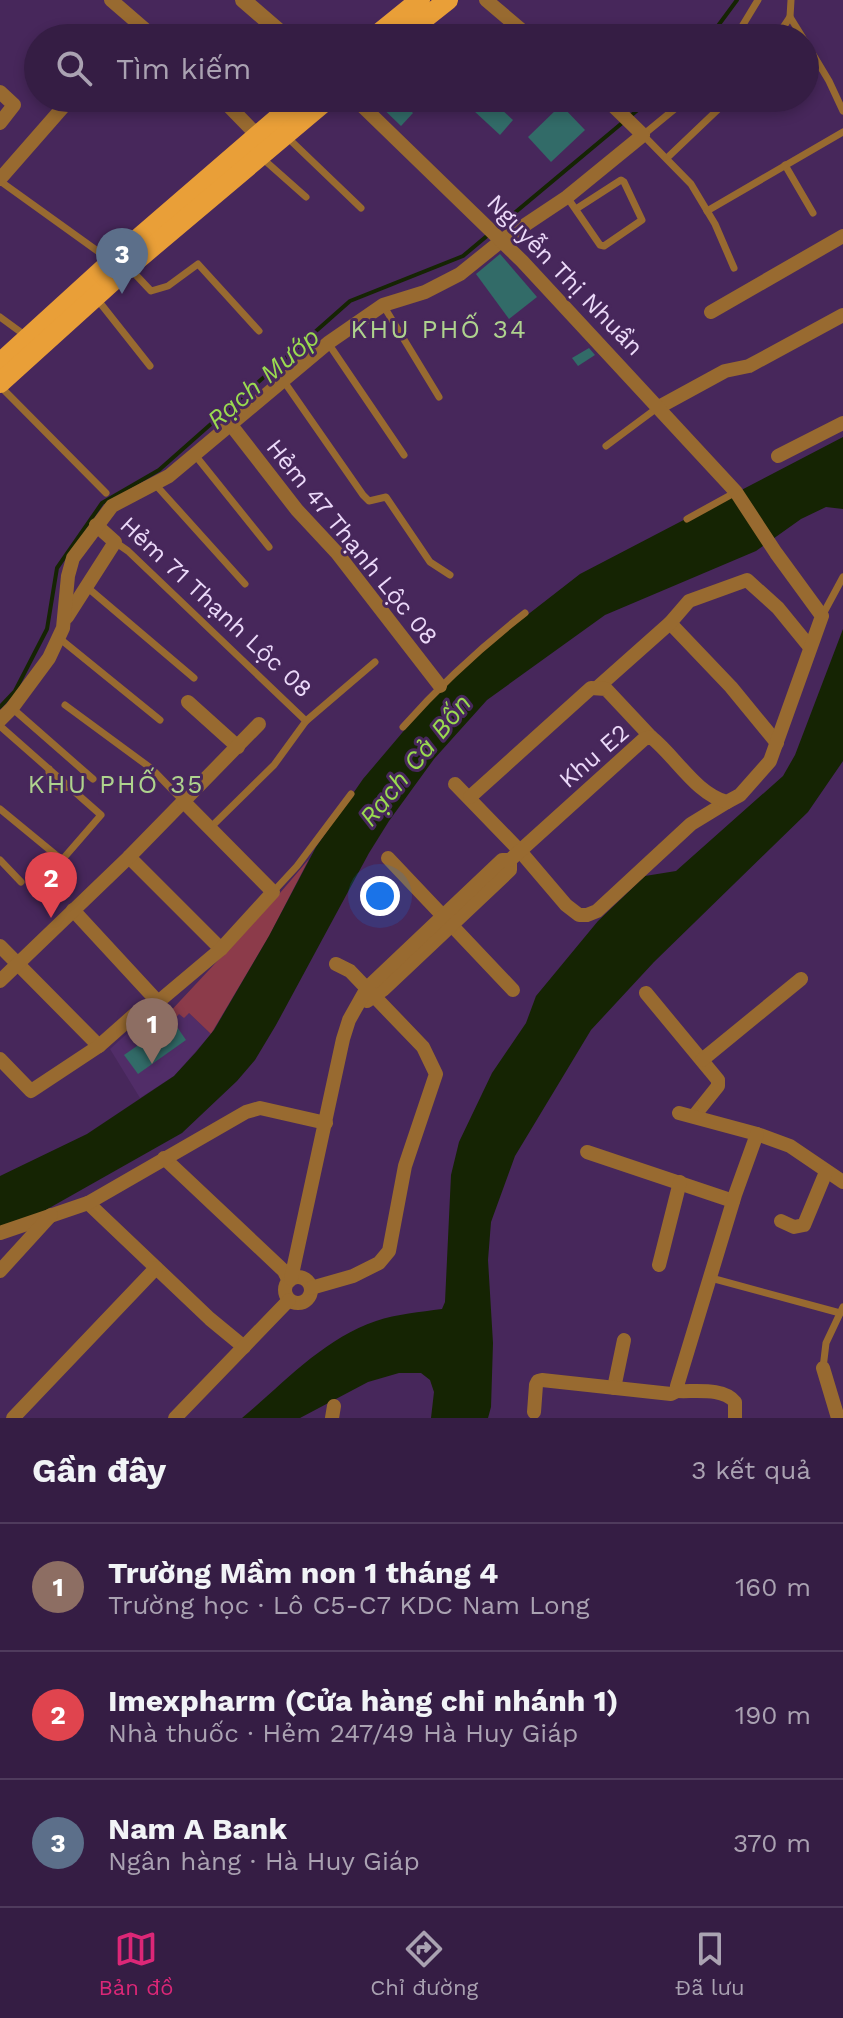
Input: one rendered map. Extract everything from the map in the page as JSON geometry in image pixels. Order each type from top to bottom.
[{"type":"main road","points":[[418,24],[448,0]]},
{"type":"main road","points":[[390,24],[418,1]]},
{"type":"main road","points":[[0,363],[259,146],[289,112]]},
{"type":"main road","points":[[259,146],[285,136],[313,112]]},
{"type":"main road","points":[[0,384],[96,297],[119,266]]},
{"type":"street","points":[[111,0],[139,24]]},
{"type":"street","points":[[243,0],[271,24]]},
{"type":"street","points":[[486,0],[512,23]]},
{"type":"street","points":[[0,92],[14,105],[0,123]]},
{"type":"street","points":[[0,180],[59,112]]},
{"type":"street","points":[[232,112],[259,146]]},
{"type":"street","name":"Nguyễn Thị Nhuần","points":[[368,112],[501,241],[736,492],[822,616]]},
{"type":"street","points":[[65,621],[68,576],[73,558],[110,500],[138,494],[169,476],[328,343],[383,305],[425,292],[460,274],[501,241],[571,203],[643,135],[623,112]]},
{"type":"street","points":[[711,312],[843,236]]},
{"type":"street","points":[[659,407],[725,371],[760,361],[843,315]]},
{"type":"street","points":[[778,456],[843,423]]},
{"type":"street","name":"Hẻm 47 Thạnh Lộc 08","points":[[231,425],[305,519],[337,553],[440,686]]},
{"type":"street","name":"Hẻm 71 Thạnh Lộc 08","points":[[96,525],[115,542]]},
{"type":"street","points":[[0,720],[49,658],[65,621],[115,542]]},
{"type":"street","points":[[598,687],[670,623],[689,601],[747,580],[778,608],[809,646]]},
{"type":"street","points":[[455,784],[470,797],[515,856],[566,905],[579,915],[597,911],[691,824],[740,795],[761,774],[777,743],[822,616]]},
{"type":"street","points":[[670,623],[731,687],[777,743]]},
{"type":"street","points":[[470,797],[591,688],[606,689],[651,737]]},
{"type":"street","points":[[188,702],[238,747]]},
{"type":"street","points":[[0,981],[129,857],[259,724]]},
{"type":"street","name":"Khu E2","points":[[371,992],[510,870],[515,856],[644,739],[651,737],[665,749],[712,798],[727,802]]},
{"type":"street","points":[[0,1059],[31,1091],[99,1046],[134,1015],[158,1002],[221,949],[273,892],[183,801]]},
{"type":"street","points":[[129,857],[221,949]]},
{"type":"street","points":[[388,858],[513,990]]},
{"type":"street","points":[[73,910],[158,1002]]},
{"type":"street","points":[[0,946],[99,1046]]},
{"type":"street","points":[[311,1288],[353,1276],[379,1263],[389,1251],[405,1166],[436,1074],[423,1047],[350,971],[336,964]]},
{"type":"street","points":[[702,1060],[801,979]]},
{"type":"street","points":[[290,1280],[300,1277],[307,1281],[311,1288],[310,1296],[296,1303],[289,1300],[285,1293],[343,1039],[349,1020],[371,992]]},
{"type":"street","points":[[646,993],[718,1080],[718,1086],[686,1115],[790,1146],[843,1182]]},
{"type":"street","points":[[0,1233],[88,1203],[246,1112],[260,1108],[326,1123]]},
{"type":"street","points":[[677,1391],[733,1201],[757,1134]]},
{"type":"street","points":[[587,1152],[733,1201]]},
{"type":"street","points":[[164,1158],[290,1280]]},
{"type":"street","points":[[781,1221],[794,1227],[804,1225],[826,1172]]},
{"type":"street","points":[[659,1265],[680,1182]]},
{"type":"street","points":[[88,1203],[244,1347]]},
{"type":"street","points":[[0,1271],[53,1213]]},
{"type":"street","points":[[13,1418],[156,1268]]},
{"type":"street","points":[[175,1418],[289,1300]]},
{"type":"street","points":[[614,1388],[624,1340]]},
{"type":"street","points":[[823,1368],[838,1418]]},
{"type":"street","points":[[534,1412],[538,1381],[671,1394],[677,1391],[721,1393],[731,1396],[735,1402],[735,1418]]},
{"type":"lane","points":[[743,24],[758,0]]},
{"type":"lane","points":[[785,24],[790,17],[791,0]]},
{"type":"lane","points":[[790,17],[794,24]]},
{"type":"lane","points":[[819,65],[843,111]]},
{"type":"lane","points":[[671,112],[643,135],[691,184],[734,268]]},
{"type":"lane","points":[[667,158],[715,112]]},
{"type":"lane","points":[[707,211],[843,132]]},
{"type":"lane","points":[[285,136],[361,208]]},
{"type":"lane","points":[[259,146],[306,197]]},
{"type":"lane","points":[[785,165],[813,213]]},
{"type":"lane","points":[[0,180],[119,266],[135,274],[151,291],[168,286],[198,264],[259,331]]},
{"type":"lane","points":[[622,181],[641,223],[604,246],[600,245],[571,203],[622,181]]},
{"type":"lane","points":[[96,297],[150,366]]},
{"type":"lane","points":[[383,305],[439,397]]},
{"type":"lane","points":[[0,317],[28,338]]},
{"type":"lane","points":[[328,343],[404,455]]},
{"type":"lane","points":[[283,380],[363,495],[369,501],[386,497],[430,562],[450,575]]},
{"type":"lane","points":[[0,384],[110,500]]},
{"type":"lane","points":[[606,446],[659,407]]},
{"type":"lane","points":[[195,455],[269,547]]},
{"type":"lane","points":[[154,483],[245,584]]},
{"type":"lane","points":[[687,519],[736,492]]},
{"type":"lane","name":"Hẻm 71 Thạnh Lộc 08","points":[[115,542],[306,721]]},
{"type":"lane","points":[[822,616],[843,577]]},
{"type":"lane","points":[[88,588],[194,678]]},
{"type":"lane","points":[[403,727],[481,647],[525,613]]},
{"type":"lane","points":[[59,638],[160,720]]},
{"type":"lane","points":[[210,828],[274,765],[306,721],[375,662]]},
{"type":"lane","points":[[65,705],[152,769],[183,801]]},
{"type":"lane","points":[[12,708],[93,779]]},
{"type":"lane","points":[[0,726],[101,815],[62,860],[0,809]]},
{"type":"lane","points":[[273,892],[297,866],[351,794]]},
{"type":"lane","points":[[0,860],[21,882]]},
{"type":"lane","points":[[711,1278],[842,1310],[826,1343],[823,1368]]},
{"type":"shaded area","points":[[309,859],[269,936],[211,1034],[189,1013],[184,1018],[179,1014],[173,1021],[166,1016],[268,907]]},
{"type":"shaded area","points":[[179,1013],[189,1013],[211,1034],[174,1076],[140,1098],[110,1049],[142,1020],[166,1016],[170,1021]]},
{"type":"water","name":"Rạch Cả Bốn","points":[[843,437],[843,509],[826,507],[801,519],[756,551],[605,615],[487,700],[434,759],[389,821],[255,1060],[182,1133],[44,1211],[0,1227],[0,1176],[87,1134],[174,1076],[214,1030],[316,847],[363,779],[441,687],[481,651],[580,574]]},
{"type":"water","points":[[843,629],[843,761],[808,812],[654,962],[591,1030],[515,1156],[491,1222],[488,1260],[493,1343],[488,1418],[431,1418],[434,1392],[430,1380],[421,1373],[399,1373],[368,1382],[300,1418],[242,1418],[321,1350],[357,1329],[392,1317],[442,1309],[445,1302],[451,1175],[459,1142],[492,1073],[526,1023],[536,996],[598,921],[645,876],[676,871],[783,776],[795,755]]},
{"type":"building","points":[[386,112],[413,113],[401,126]]},
{"type":"building","points":[[475,112],[504,112],[513,120],[500,135]]},
{"type":"building","points":[[554,112],[568,112],[585,130],[551,162],[528,137]]},
{"type":"building","points":[[500,254],[537,297],[509,319],[476,274]]},
{"type":"building","points":[[589,348],[595,355],[578,366],[572,358]]},
{"type":"building","points":[[173,1021],[186,1040],[138,1074],[124,1055]]},
{"type":"waterway","name":"Rạch Mướp","points":[[719,24],[737,0]]},
{"type":"waterway","name":"Rạch Mướp","points":[[0,707],[15,691],[47,629],[57,568],[102,503],[159,470],[350,301],[463,256],[635,112]]},
{"type":"place","name":"Nam A Bank","points":[[122,294]]},
{"type":"place","name":"Imexpharm (Cửa hàng chi nhánh 1)","points":[[51,918]]},
{"type":"place","name":"Trường Mầm non 1 tháng 4","points":[[152,1064]]},
{"type":"district","name":"KHU PHỐ 34","points":[[439,329]]},
{"type":"district","name":"KHU PHỐ 35","points":[[116,784]]}]
